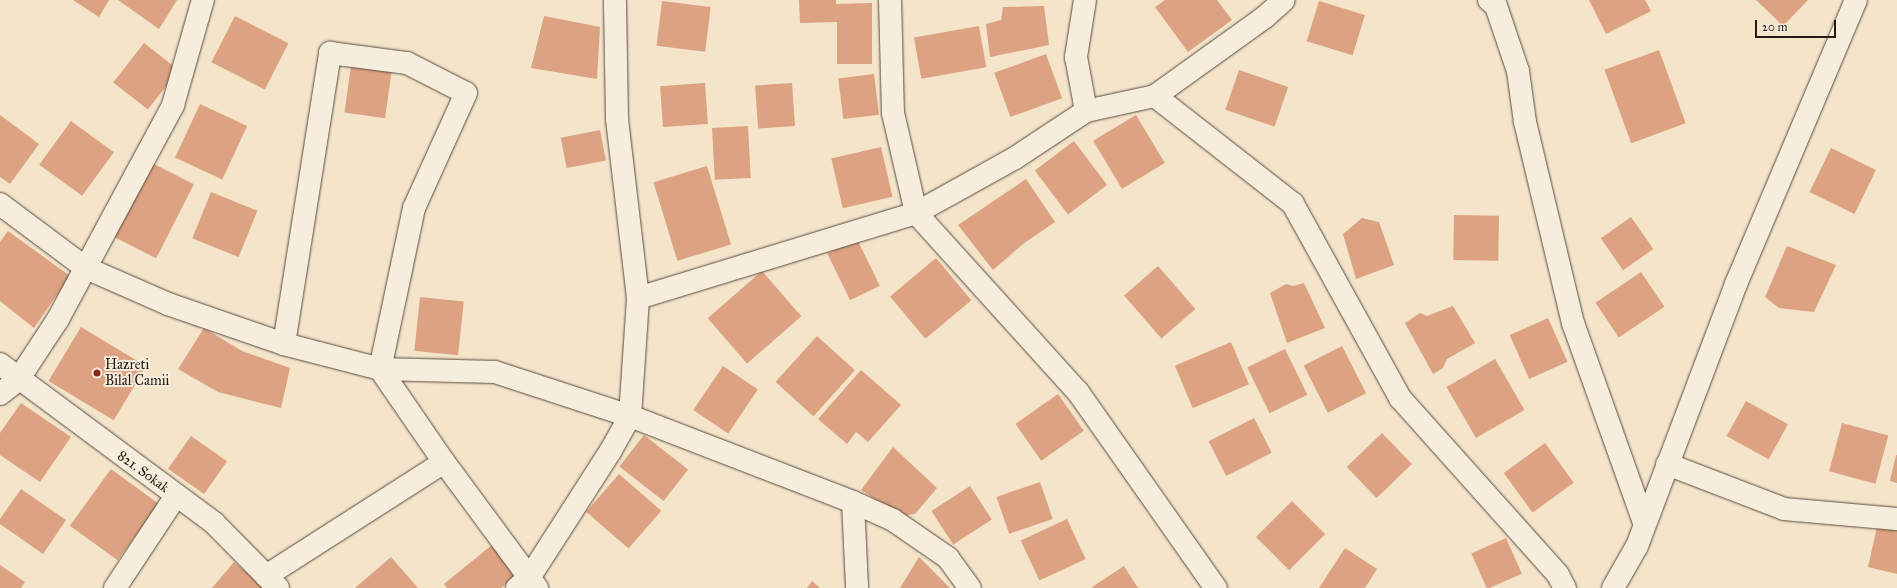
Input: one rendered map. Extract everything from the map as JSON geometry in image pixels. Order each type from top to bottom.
[{"type":"street","points":[[0,394],[18,380],[58,319],[174,105],[203,0]]},
{"type":"street","points":[[284,344],[330,53],[407,62],[466,93],[414,208],[380,369],[528,585],[610,452],[630,416],[638,298],[617,119],[615,0]]},
{"type":"street","points":[[890,0],[893,113],[916,213],[1078,392],[1216,588]]},
{"type":"street","points":[[1086,0],[1076,57],[1086,111]]},
{"type":"street","points":[[638,298],[916,213],[1015,158],[1086,111],[1155,96],[1265,17],[1284,0]]},
{"type":"street","points":[[1489,0],[1496,6],[1518,71],[1525,122],[1573,323],[1644,522]]},
{"type":"street","points":[[1613,588],[1637,546],[1644,522],[1736,284],[1856,0]]},
{"type":"street","points":[[1155,96],[1294,204],[1400,398],[1558,575],[1565,588]]},
{"type":"street","points":[[0,204],[86,268],[168,304],[284,344],[380,369],[495,372],[630,416],[853,502],[893,520],[948,558],[970,588]]},
{"type":"street","name":"821. Sokak","points":[[0,364],[18,380],[214,523],[272,582]]},
{"type":"street","points":[[272,582],[444,462]]},
{"type":"street","points":[[1667,464],[1784,509],[1897,519]]},
{"type":"street","points":[[115,588],[176,496]]},
{"type":"street","points":[[853,502],[857,588]]},
{"type":"building","points":[[73,0],[109,0],[99,17]]},
{"type":"building","points":[[118,0],[177,0],[159,29]]},
{"type":"building","points":[[799,0],[836,0],[836,4],[872,3],[872,64],[837,64],[837,22],[800,23]]},
{"type":"building","points":[[1165,0],[1217,0],[1232,20],[1188,52],[1155,7]]},
{"type":"building","points":[[1589,0],[1645,0],[1651,11],[1606,34]]},
{"type":"building","points":[[1756,0],[1808,0],[1783,26]]},
{"type":"building","points":[[662,1],[711,7],[705,52],[657,46]]},
{"type":"building","points":[[1319,1],[1365,15],[1353,55],[1307,41]]},
{"type":"building","points":[[1044,6],[1049,45],[990,57],[986,24],[1001,20],[1003,7]]},
{"type":"building","points":[[235,16],[288,43],[265,90],[211,62]]},
{"type":"building","points":[[544,16],[600,27],[597,79],[531,68]]},
{"type":"building","points":[[979,26],[986,67],[921,79],[914,37]]},
{"type":"building","points":[[144,43],[179,70],[148,109],[113,82]]},
{"type":"building","points":[[1659,50],[1686,123],[1631,143],[1604,70]]},
{"type":"building","points":[[1046,54],[1062,98],[1010,117],[994,73]]},
{"type":"building","points":[[351,66],[392,72],[385,118],[344,113]]},
{"type":"building","points":[[1239,70],[1288,87],[1274,127],[1225,110]]},
{"type":"building","points":[[874,74],[879,115],[843,119],[838,78]]},
{"type":"building","points":[[705,83],[708,124],[663,127],[660,86]]},
{"type":"building","points":[[792,83],[795,126],[758,128],[755,86]]},
{"type":"building","points":[[200,104],[247,126],[222,179],[175,157]]},
{"type":"building","points":[[0,115],[39,144],[10,184],[0,177]]},
{"type":"building","points":[[1136,115],[1165,163],[1122,189],[1093,141]]},
{"type":"building","points":[[71,121],[114,152],[82,196],[39,165]]},
{"type":"building","points":[[748,126],[751,178],[715,180],[712,128]]},
{"type":"building","points":[[600,130],[606,160],[567,168],[561,138]]},
{"type":"building","points":[[1074,141],[1107,185],[1068,214],[1035,170]]},
{"type":"building","points":[[881,147],[892,197],[843,208],[831,158]]},
{"type":"building","points":[[1831,148],[1876,170],[1854,214],[1810,192]]},
{"type":"building","points":[[152,163],[194,184],[156,258],[114,237]]},
{"type":"building","points":[[707,166],[731,244],[677,261],[653,182]]},
{"type":"building","points":[[1026,179],[1055,222],[1023,244],[993,270],[958,225]]},
{"type":"building","points":[[211,192],[257,211],[239,257],[192,238]]},
{"type":"building","points":[[1454,215],[1499,216],[1498,261],[1453,260]]},
{"type":"building","points":[[1631,217],[1653,249],[1623,270],[1601,238]]},
{"type":"building","points":[[1362,218],[1379,222],[1394,265],[1356,279],[1343,234]]},
{"type":"building","points":[[8,231],[70,276],[34,328],[0,301],[0,242]]},
{"type":"building","points":[[857,239],[880,286],[850,300],[827,253]]},
{"type":"building","points":[[1787,246],[1836,265],[1814,312],[1779,308],[1765,297]]},
{"type":"building","points":[[936,258],[971,300],[925,339],[890,297]]},
{"type":"building","points":[[1158,266],[1195,309],[1161,339],[1124,296]]},
{"type":"building","points":[[762,271],[801,316],[747,364],[708,318]]},
{"type":"building","points":[[1641,272],[1664,307],[1619,338],[1595,303]]},
{"type":"building","points":[[1304,283],[1325,328],[1287,343],[1270,293],[1286,284],[1293,286]]},
{"type":"building","points":[[420,297],[464,302],[458,355],[414,351]]},
{"type":"building","points":[[1453,306],[1475,343],[1447,359],[1443,368],[1433,374],[1405,323],[1420,313],[1427,316]]},
{"type":"building","points":[[1548,318],[1568,362],[1529,379],[1510,335]]},
{"type":"building","name":"Hazreti Bilal Camii","points":[[81,327],[146,366],[114,420],[49,381]]},
{"type":"building","points":[[204,328],[242,351],[290,368],[281,408],[218,392],[178,369]]},
{"type":"building","points":[[817,336],[855,370],[813,416],[776,382]]},
{"type":"building","points":[[1231,342],[1249,384],[1193,408],[1175,366]]},
{"type":"building","points":[[1342,346],[1366,393],[1328,413],[1304,366]]},
{"type":"building","points":[[1285,349],[1307,395],[1270,413],[1247,367]]},
{"type":"building","points":[[1495,359],[1525,410],[1476,438],[1447,387]]},
{"type":"building","points":[[723,366],[758,389],[728,433],[693,410]]},
{"type":"building","points":[[861,370],[901,405],[868,442],[856,432],[847,444],[818,419]]},
{"type":"building","points":[[1058,394],[1084,431],[1041,461],[1015,424]]},
{"type":"building","points":[[1746,401],[1788,424],[1769,459],[1727,436]]},
{"type":"building","points":[[21,403],[71,437],[40,482],[0,455],[0,433]]},
{"type":"building","points":[[1254,418],[1272,453],[1226,476],[1209,441]]},
{"type":"building","points":[[1842,423],[1888,435],[1875,484],[1829,471]]},
{"type":"building","points":[[1382,433],[1412,464],[1377,498],[1347,467]]},
{"type":"building","points":[[644,435],[688,469],[664,501],[619,467]]},
{"type":"building","points":[[191,436],[227,461],[204,494],[168,469]]},
{"type":"building","points":[[1545,443],[1574,483],[1533,513],[1504,473]]},
{"type":"building","points":[[893,447],[937,488],[915,514],[900,516],[861,490]]},
{"type":"building","points":[[1897,455],[1897,483],[1890,481]]},
{"type":"building","points":[[111,469],[159,504],[118,560],[70,526]]},
{"type":"building","points":[[619,474],[661,511],[628,548],[586,512]]},
{"type":"building","points":[[1040,482],[1053,519],[1009,534],[997,497]]},
{"type":"building","points":[[970,486],[992,520],[953,545],[931,511]]},
{"type":"building","points":[[21,489],[66,520],[43,554],[0,524],[0,519]]},
{"type":"building","points":[[1292,501],[1325,534],[1289,570],[1256,537]]},
{"type":"building","points":[[1067,519],[1086,559],[1039,580],[1021,541]]},
{"type":"building","points":[[1877,527],[1897,531],[1897,574],[1868,567]]},
{"type":"building","points":[[1506,538],[1522,574],[1487,588],[1471,553]]},
{"type":"building","points":[[493,544],[518,574],[501,588],[447,588],[444,584]]},
{"type":"building","points":[[1345,548],[1377,569],[1365,588],[1319,588]]},
{"type":"building","points":[[391,557],[418,588],[355,588]]},
{"type":"building","points":[[919,557],[950,588],[900,588]]},
{"type":"building","points":[[234,562],[264,587],[212,588]]},
{"type":"building","points":[[0,565],[25,582],[21,588],[0,588]]},
{"type":"building","points":[[1124,566],[1138,588],[1092,587]]},
{"type":"building","points":[[812,581],[820,588],[807,588]]},
{"type":"place","name":"Hazreti Bilal Camii","points":[[97,373]]}]
